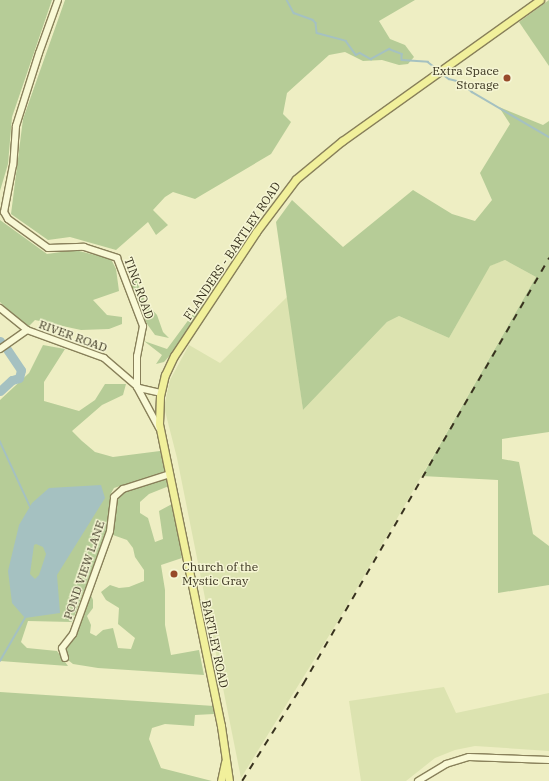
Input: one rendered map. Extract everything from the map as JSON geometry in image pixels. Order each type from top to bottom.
[{"type":"main road","name":"FLANDERS - BARTLEY ROAD","points":[[160,393],[174,356],[256,232],[296,179],[342,141],[540,0]]},
{"type":"main road","name":"BARTLEY ROAD","points":[[160,393],[161,432],[230,780]]},
{"type":"main road","points":[[220,781],[226,756]]},
{"type":"street","name":"TINC ROAD","points":[[58,0],[38,53],[16,126],[13,165],[4,212],[8,219],[48,248],[84,247],[118,258],[142,326],[137,356],[137,387]]},
{"type":"street","name":"RIVER ROAD","points":[[0,308],[27,330],[104,358],[137,387],[161,432]]},
{"type":"street","points":[[1,349],[27,330]]},
{"type":"street","name":"RIVER ROAD","points":[[137,387],[160,393]]},
{"type":"street","name":"POND VIEW LANE","points":[[65,658],[62,648],[73,634],[110,531],[114,497],[123,489],[170,474]]},
{"type":"street","points":[[418,781],[446,764],[469,757],[549,760]]},
{"type":"green space","points":[[0,0],[52,0],[12,117],[8,164],[0,191]]},
{"type":"green space","points":[[65,0],[415,0],[379,21],[390,39],[405,45],[414,57],[408,64],[399,65],[382,60],[363,61],[345,52],[329,55],[287,93],[283,114],[291,122],[271,154],[195,199],[173,192],[165,197],[153,210],[168,225],[156,235],[148,222],[116,250],[70,237],[48,240],[11,214],[23,119]]},
{"type":"green space","points":[[549,0],[549,66],[519,22]]},
{"type":"green space","points":[[499,107],[543,125],[549,121],[549,432],[502,439],[502,459],[519,462],[533,534],[549,546],[549,585],[498,593],[498,480],[422,476],[536,277],[505,260],[490,266],[449,338],[399,316],[387,322],[303,410],[276,222],[292,200],[343,247],[413,190],[452,214],[475,221],[492,200],[480,173],[510,124]]},
{"type":"green space","points":[[0,220],[47,254],[75,250],[111,259],[116,269],[119,291],[93,300],[107,315],[122,317],[122,324],[109,329],[81,330],[35,320],[28,327],[8,310],[0,302]]},
{"type":"green space","points":[[505,260],[536,277],[338,621],[241,778],[177,458],[164,407],[170,380],[189,345],[220,363],[288,296],[303,410],[387,322],[399,316],[449,338],[489,266]]},
{"type":"green space","points":[[136,279],[146,303],[157,315],[163,332],[169,338],[155,335],[147,324],[129,287]]},
{"type":"green space","points":[[205,303],[173,352],[164,362],[156,364],[162,355],[144,341],[167,349],[198,307]]},
{"type":"green space","points":[[43,345],[65,349],[44,382],[44,401],[79,411],[95,400],[105,384],[126,384],[123,395],[102,405],[72,431],[95,452],[113,457],[160,451],[166,471],[114,488],[110,495],[110,516],[106,534],[72,622],[28,621],[21,642],[27,648],[57,651],[68,666],[0,661],[0,400],[29,373]]},
{"type":"green space","points":[[168,478],[169,486],[149,494],[140,502],[140,513],[148,518],[155,542],[163,539],[159,511],[172,504],[182,558],[161,565],[165,590],[165,625],[171,655],[199,650],[204,675],[98,668],[73,664],[68,660],[65,651],[75,637],[90,593],[93,600],[93,608],[87,616],[91,625],[90,633],[96,636],[103,630],[113,628],[118,648],[131,649],[135,638],[118,624],[119,608],[106,600],[101,592],[110,585],[119,588],[129,587],[144,581],[144,570],[135,557],[133,548],[127,540],[113,535],[116,498],[124,491]]},
{"type":"green space","points":[[444,687],[456,713],[549,693],[549,751],[475,746],[455,750],[435,758],[406,781],[361,781],[349,701]]},
{"type":"green space","points":[[0,692],[214,706],[214,714],[195,715],[194,726],[165,724],[152,728],[149,739],[161,768],[212,781],[0,781]]},
{"type":"water","points":[[101,485],[105,498],[57,575],[60,613],[25,618],[12,603],[8,571],[19,525],[32,503],[49,488]],"holes":[[[36,544],[43,547],[46,554],[39,575],[35,579],[30,574],[34,545]]]},
{"type":"waterway","points":[[287,0],[294,13],[313,20],[316,23],[317,33],[346,41],[356,55],[360,53],[371,59],[389,49],[402,54],[402,60],[428,62],[437,69]]},
{"type":"waterway","points":[[441,73],[449,79],[461,82],[472,92],[549,137]]},
{"type":"waterway","points":[[0,391],[12,380],[19,378],[21,370],[7,349]]},
{"type":"waterway","points":[[0,441],[30,506]]},
{"type":"waterway","points":[[0,661],[25,618]]},
{"type":"railway","points":[[242,781],[303,684],[549,258]]},
{"type":"place","name":"Extra Space Storage","points":[[507,78]]},
{"type":"place","name":"Church of the Mystic Gray","points":[[174,574]]}]
